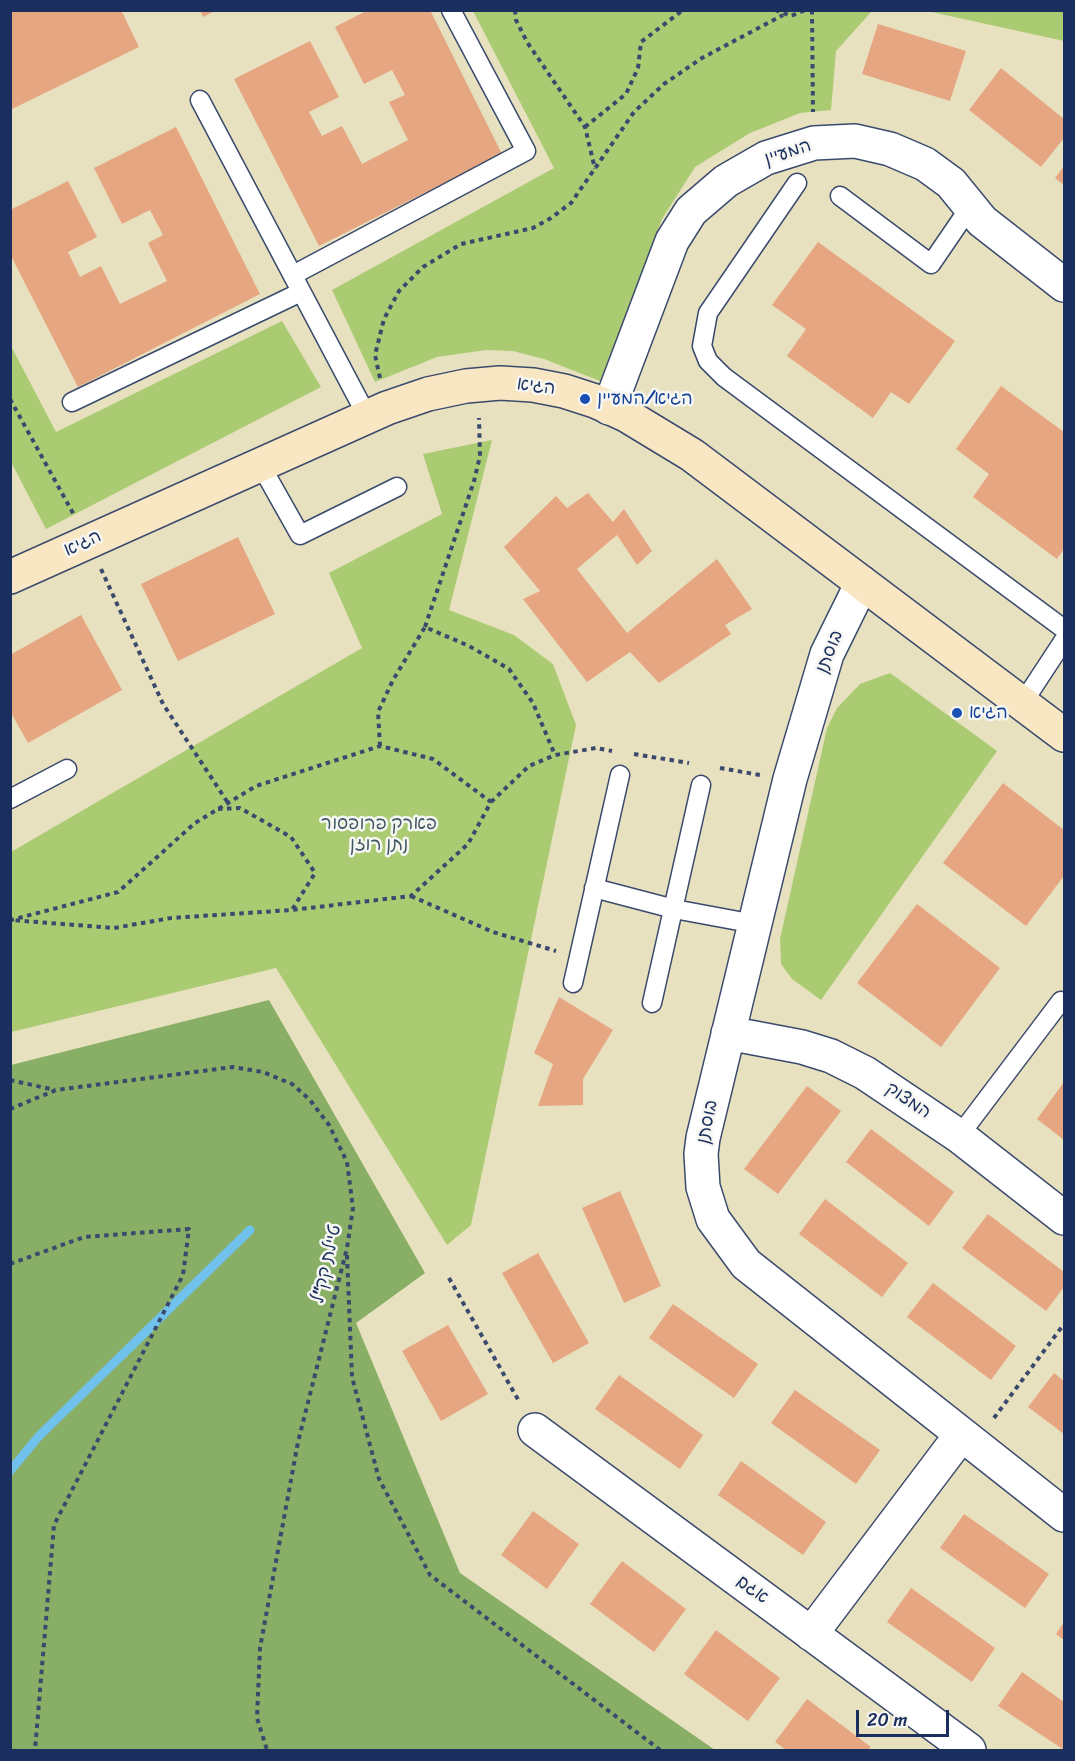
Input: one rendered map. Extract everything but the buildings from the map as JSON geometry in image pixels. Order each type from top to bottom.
[{"type":"street","name":"המעיין","points":[[609,408],[672,241],[691,211],[726,181],[766,158],[814,143],[855,141],[890,148],[925,164],[951,183],[970,207],[1007,242],[1065,285]]},
{"type":"street","name":"הגיא","points":[[10,578],[377,412],[428,394],[478,385],[500,383],[543,387],[564,391],[609,408],[692,455],[1065,735]]},
{"type":"street","name":"בוסתן","points":[[862,584],[827,654],[790,780],[701,1154],[706,1203],[721,1234],[746,1264],[762,1278],[1065,1515]]},
{"type":"street","name":"המצוק","points":[[728,1034],[802,1047],[831,1056],[887,1086],[959,1136],[1065,1218]]},
{"type":"street","name":"אגם","points":[[535,1430],[969,1750]]},
{"type":"street","points":[[811,1634],[967,1440]]},
{"type":"lane","points":[[293,275],[526,151],[452,10]]},
{"type":"lane","points":[[200,100],[301,292],[377,412]]},
{"type":"lane","points":[[797,183],[708,313],[702,346],[708,361],[724,377],[1065,629]]},
{"type":"lane","points":[[840,196],[931,264],[970,207]]},
{"type":"lane","points":[[72,402],[301,292]]},
{"type":"lane","points":[[260,464],[300,535],[397,487]]},
{"type":"lane","points":[[1022,704],[1065,640]]},
{"type":"lane","points":[[10,800],[67,769]]},
{"type":"lane","points":[[573,983],[620,775]]},
{"type":"lane","points":[[652,1003],[701,785]]},
{"type":"lane","points":[[594,888],[674,909],[755,924]]},
{"type":"lane","points":[[959,1136],[1061,1001]]},
{"type":"path","points":[[515,10],[516,20],[527,42],[585,127],[595,170]]},
{"type":"path","points":[[585,127],[626,94],[638,68],[641,42],[683,10]]},
{"type":"path","points":[[775,10],[783,15]]},
{"type":"path","points":[[377,412],[375,355],[384,319],[399,291],[423,267],[461,244],[533,228],[551,218],[571,203],[634,112],[664,84],[702,58],[783,15],[799,14],[805,10]]},
{"type":"path","points":[[812,10],[814,143]]},
{"type":"path","points":[[380,746],[378,712],[393,680],[425,627],[474,481],[480,456],[478,385]]},
{"type":"path","points":[[10,399],[89,542],[163,704],[228,803]]},
{"type":"path","points":[[425,627],[469,646],[509,669],[533,704],[555,755]]},
{"type":"path","points":[[11,920],[118,892],[195,823],[255,786],[380,746],[433,759],[491,802]]},
{"type":"path","points":[[411,896],[468,844],[491,802],[529,766],[555,755],[596,748],[619,752]]},
{"type":"path","points":[[630,754],[699,765]]},
{"type":"path","points":[[710,766],[790,780]]},
{"type":"path","points":[[218,808],[240,808],[291,837],[315,873],[292,910]]},
{"type":"path","points":[[11,920],[114,928],[171,918],[292,910],[411,896],[493,932],[579,957]]},
{"type":"path","name":"טיילת קק\"ל","points":[[10,1108],[56,1090],[233,1067],[263,1072],[292,1084],[310,1100],[329,1125],[347,1162],[353,1208],[347,1248],[298,1442],[260,1648],[257,1718],[267,1750]]},
{"type":"path","points":[[10,1080],[56,1090]]},
{"type":"path","points":[[10,1264],[84,1237],[189,1229],[183,1275],[54,1525],[35,1750]]},
{"type":"path","points":[[347,1248],[352,1377],[355,1389],[379,1479],[430,1575],[660,1750]]},
{"type":"path","points":[[448,1278],[535,1430]]},
{"type":"path","points":[[967,1440],[1065,1324]]},
{"type":"green space","points":[[473,11],[872,11],[836,51],[831,110],[800,113],[750,133],[695,167],[662,219],[600,381],[544,359],[513,351],[486,350],[437,357],[375,382],[332,290],[554,168]]},
{"type":"green space","points":[[927,11],[1064,11],[1064,41]]},
{"type":"green space","points":[[282,321],[321,387],[46,529],[11,462],[11,346],[56,432]]},
{"type":"green space","name":"פארק פרופסור נתן רוזן","points":[[492,440],[449,610],[514,635],[553,664],[576,725],[471,1225],[447,1245],[276,968],[11,1032],[11,852],[362,648],[329,573],[442,514],[423,454]]},
{"type":"green space","points":[[890,673],[997,751],[821,1000],[792,979],[781,964],[780,939],[827,728],[837,708],[860,684]]},
{"type":"green space","points":[[269,1000],[425,1273],[356,1323],[460,1573],[715,1750],[11,1750],[11,1065]]},
{"type":"waterway","points":[[10,1471],[39,1436],[250,1230]]},
{"type":"place","name":"הגיא/המעיין","points":[[585,399]]},
{"type":"place","name":"הגיא","points":[[957,713]]}]
